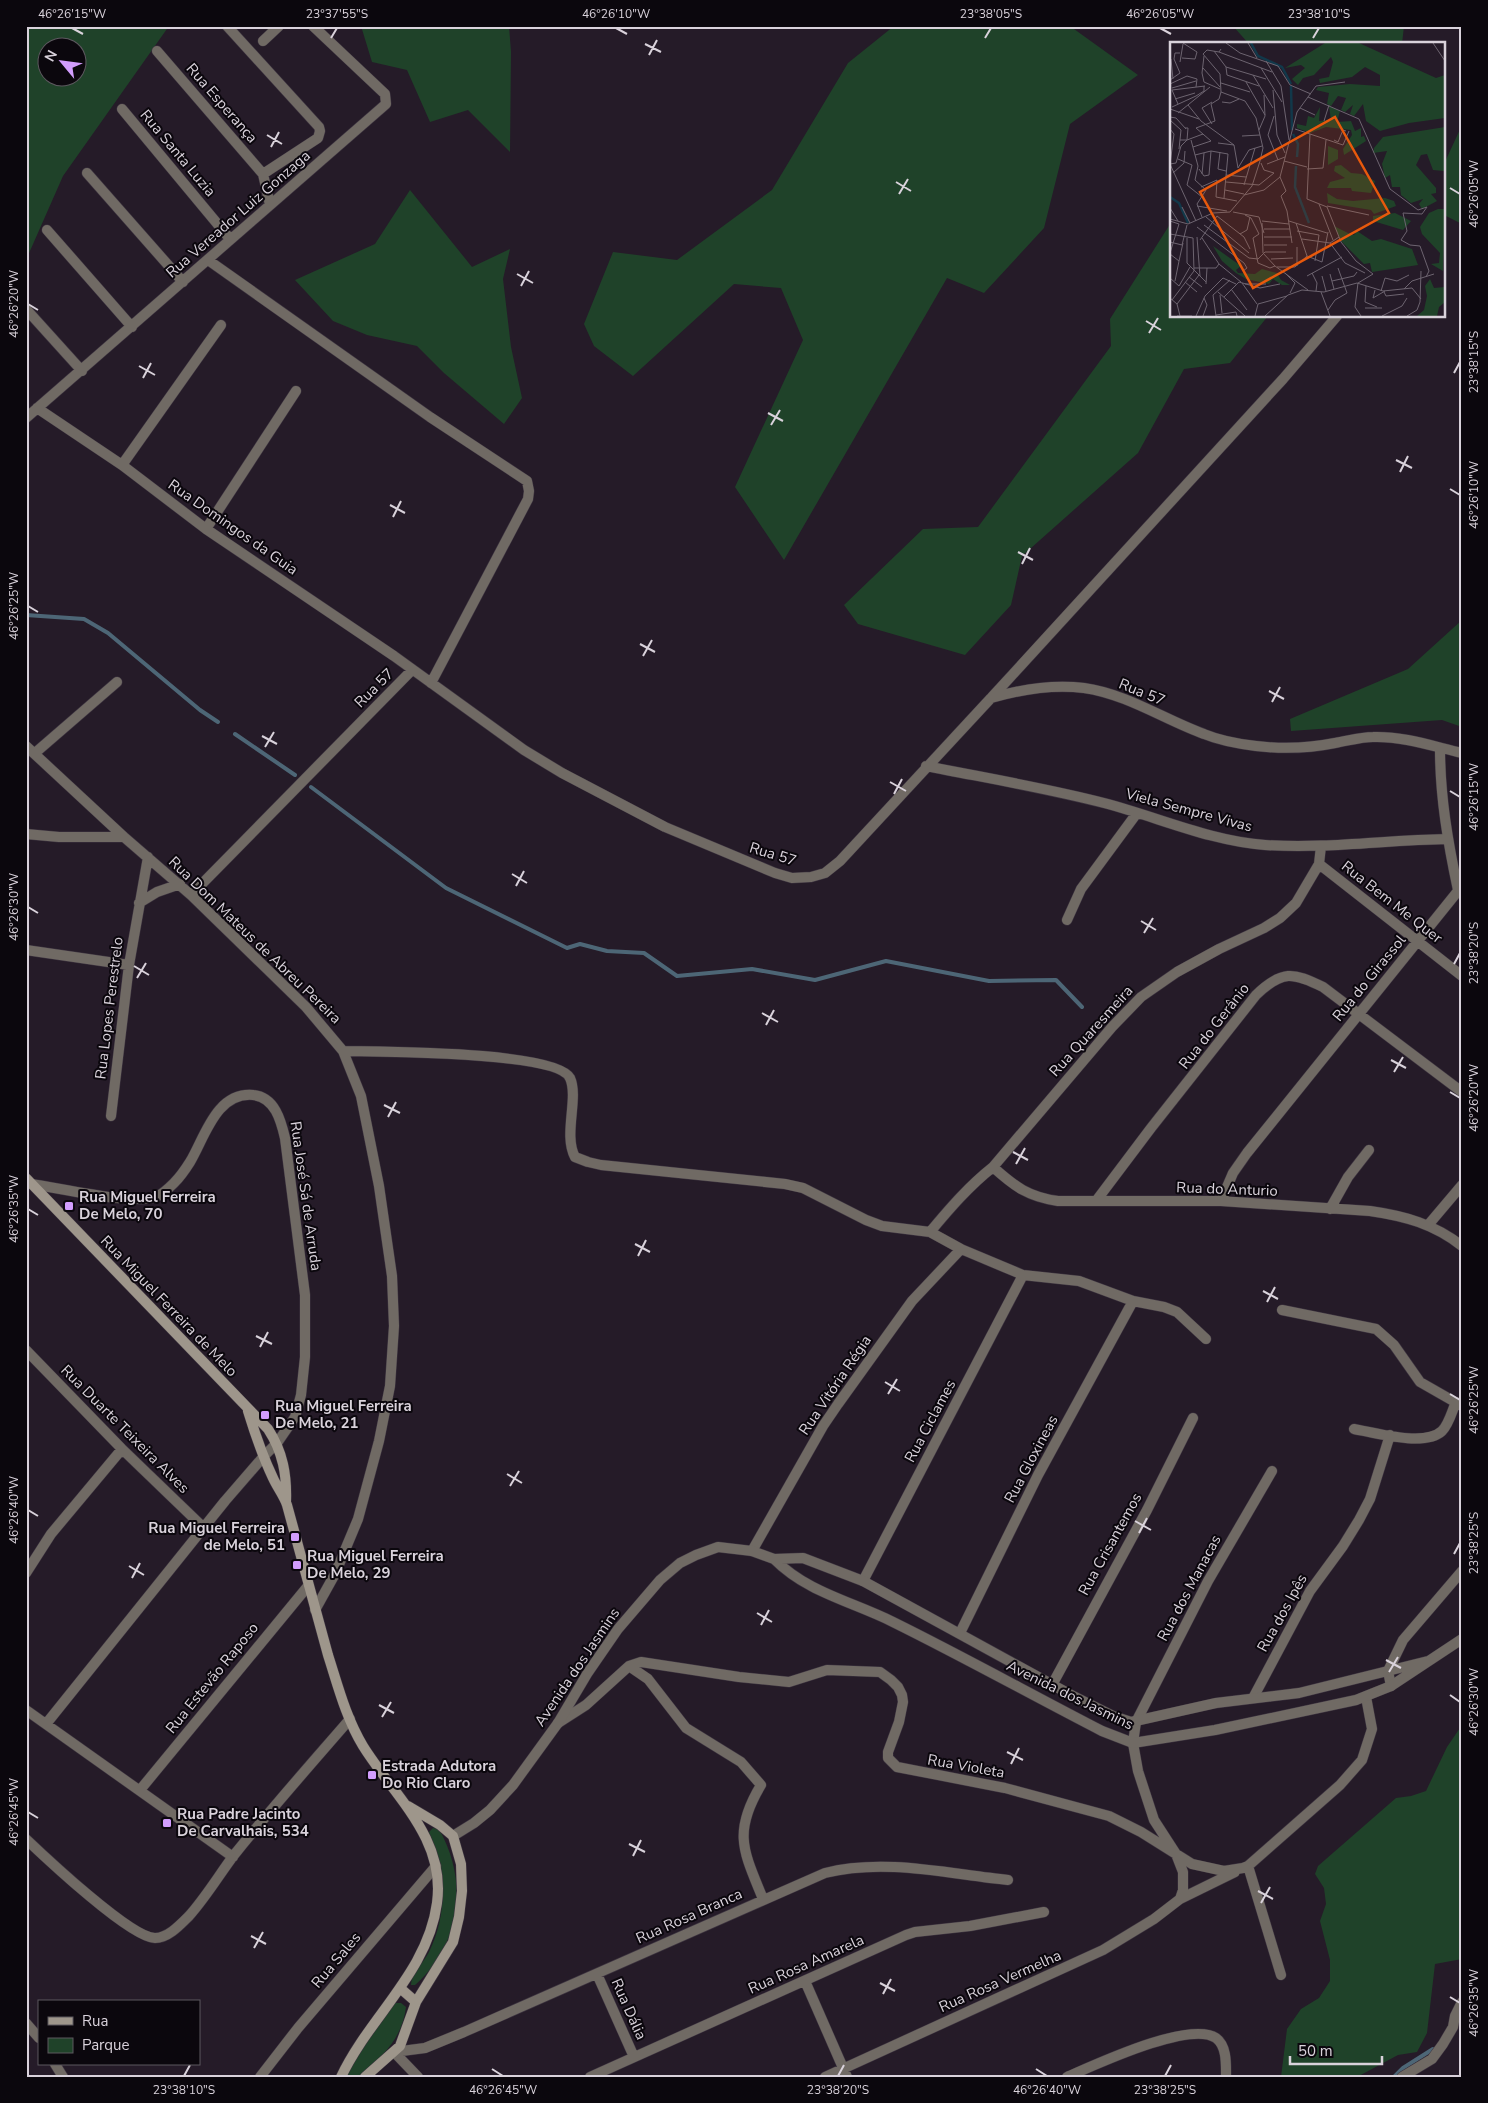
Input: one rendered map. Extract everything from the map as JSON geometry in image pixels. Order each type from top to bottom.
[{"type":"main road","name":"Rua Miguel Ferreira de Melo","points":[[29,1181],[248,1411],[260,1419],[277,1443],[286,1474],[286,1502],[308,1586],[343,1704],[363,1746],[408,1806]]},
{"type":"main road","name":"Rua Miguel Ferreira de Melo","points":[[248,1411],[272,1478],[286,1502]]},
{"type":"main road","points":[[365,2077],[394,2052],[405,2035],[416,2002],[453,1942],[460,1917],[462,1891],[461,1864],[453,1836],[440,1825],[408,1806]]},
{"type":"main road","points":[[341,2077],[348,2063],[414,1967],[431,1928],[437,1905],[439,1890],[436,1866],[425,1837],[408,1806]]},
{"type":"main road","points":[[400,1988],[416,2002]]},
{"type":"street","points":[[227,26],[319,126],[318,138],[263,174]]},
{"type":"street","points":[[263,41],[279,26]]},
{"type":"street","name":"Rua Vereador Luiz Gonzaga","points":[[26,418],[386,104],[386,94],[313,26]]},
{"type":"street","name":"Rua Esperança","points":[[157,51],[263,174],[270,205]]},
{"type":"street","name":"Rua Santa Luzia","points":[[122,109],[230,239]]},
{"type":"street","points":[[86,172],[183,282]]},
{"type":"street","points":[[47,230],[132,327]]},
{"type":"street","points":[[208,260],[430,417],[527,481],[530,492],[528,499],[432,683]]},
{"type":"street","points":[[26,310],[82,371]]},
{"type":"street","points":[[991,698],[1270,393],[1334,318]]},
{"type":"street","points":[[122,465],[221,325]]},
{"type":"street","points":[[206,529],[296,391]]},
{"type":"street","name":"Rua Domingos da Guia","points":[[37,408],[122,465],[206,529],[412,670]]},
{"type":"street","name":"Rua 57","points":[[191,894],[412,670],[524,750],[562,772],[665,827],[733,857],[792,878],[811,877],[825,873],[840,861],[991,698],[1015,691],[1044,687],[1086,688],[1116,697],[1204,734],[1230,742],[1266,747],[1292,747],[1370,737],[1386,737],[1410,740],[1462,753]]},
{"type":"street","points":[[35,753],[117,682]]},
{"type":"street","name":"Rua Dom Mateus de Abreu Pereira","points":[[26,746],[124,837],[191,894],[306,1007],[343,1052],[361,1096],[371,1143],[392,1276],[394,1326],[390,1386],[377,1450],[358,1519],[335,1574],[315,1610]]},
{"type":"street","name":"Rua do Girassol","points":[[1221,1201],[1234,1173],[1247,1153],[1460,888],[1447,838],[1443,806],[1440,748]]},
{"type":"street","name":"Viela Sempre Vivas","points":[[926,766],[1044,789],[1235,841],[1265,845],[1321,846],[1447,838]]},
{"type":"street","points":[[1067,920],[1081,888],[1137,813]]},
{"type":"street","points":[[26,834],[59,837],[124,837]]},
{"type":"street","name":"Rua Bem Me Quer","points":[[1321,846],[1319,864],[1462,976]]},
{"type":"street","name":"Rua Lopes Perestrelo","points":[[111,1116],[129,965],[148,857]]},
{"type":"street","name":"Rua Quaresmeira","points":[[930,1232],[974,1182],[993,1167],[1112,1027],[1141,997],[1178,972],[1280,918],[1296,903],[1319,864]]},
{"type":"street","points":[[139,903],[157,892],[180,884]]},
{"type":"street","points":[[26,950],[129,965]]},
{"type":"street","name":"Rua do Gerânio","points":[[1096,1201],[1256,995],[1277,979],[1291,975],[1300,976],[1323,987],[1462,1092]]},
{"type":"street","points":[[343,1052],[464,1054],[526,1062],[556,1069],[565,1072],[571,1081],[571,1143],[575,1157],[580,1160],[601,1165],[802,1188],[866,1220],[882,1226],[930,1232],[961,1249],[1023,1275],[1079,1281],[1133,1301],[1164,1307],[1177,1312],[1206,1339]]},
{"type":"street","name":"Rua José Sá de Arruda","points":[[29,1181],[124,1198],[157,1196],[166,1191],[190,1163],[213,1118],[223,1105],[232,1099],[246,1095],[257,1096],[274,1108],[280,1117],[285,1138],[305,1295],[305,1357],[301,1395],[295,1417],[277,1443],[204,1528],[46,1724]]},
{"type":"street","points":[[1330,1209],[1348,1177],[1369,1150]]},
{"type":"street","name":"Rua do Anturio","points":[[993,1167],[1006,1179],[1028,1194],[1058,1201],[1221,1201],[1370,1211],[1429,1224],[1462,1246]]},
{"type":"street","points":[[1429,1224],[1462,1185]]},
{"type":"street","name":"Rua Vitória Régia","points":[[752,1552],[833,1412],[912,1301],[961,1249]]},
{"type":"street","name":"Rua Ciclames","points":[[863,1581],[1023,1275]]},
{"type":"street","name":"Rua Gloxineas","points":[[960,1634],[1038,1475],[1133,1301]]},
{"type":"street","points":[[1282,1310],[1376,1329],[1394,1345],[1420,1382],[1459,1404],[1447,1425],[1433,1437],[1416,1439],[1354,1429]]},
{"type":"street","name":"Rua Duarte Teixeira Alves","points":[[26,1350],[122,1449],[204,1528]]},
{"type":"street","name":"Rua Crisantemos","points":[[1052,1685],[1147,1510],[1193,1418]]},
{"type":"street","name":"Rua dos Ipês","points":[[1253,1698],[1310,1591],[1343,1546],[1370,1499],[1390,1435]]},
{"type":"street","points":[[26,1573],[51,1534],[122,1449]]},
{"type":"street","name":"Rua dos Manacas","points":[[1136,1722],[1208,1581],[1272,1471]]},
{"type":"street","name":"Avenida dos Jasmins","points":[[453,1836],[490,1810],[513,1785],[558,1723],[587,1674],[618,1629],[660,1580],[680,1563],[718,1547],[752,1552],[774,1559],[803,1558],[863,1581],[1052,1685],[1114,1716],[1136,1722],[1216,1703],[1299,1693],[1428,1661]]},
{"type":"street","name":"Avenida dos Jasmins","points":[[774,1559],[794,1578],[870,1610],[1102,1732],[1134,1743],[1215,1730],[1366,1697],[1391,1686],[1462,1639]]},
{"type":"street","points":[[1391,1686],[1388,1671],[1403,1640],[1462,1571]]},
{"type":"street","name":"Rua Estevão Raposo","points":[[140,1790],[308,1586]]},
{"type":"street","name":"Rua Violeta","points":[[629,1666],[640,1662],[655,1663],[722,1675],[790,1682],[827,1670],[880,1672],[891,1680],[902,1695],[902,1710],[888,1752],[888,1758],[897,1767],[1005,1788],[1109,1816],[1141,1832],[1192,1864],[1224,1871],[1246,1867]]},
{"type":"street","points":[[558,1723],[586,1705],[629,1666],[648,1680],[686,1728],[741,1762],[761,1785],[746,1819],[743,1844],[763,1899]]},
{"type":"street","points":[[1281,1975],[1246,1867],[1340,1784],[1362,1760],[1372,1729],[1366,1697]]},
{"type":"street","points":[[26,1710],[233,1857]]},
{"type":"street","points":[[26,1839],[118,1917],[145,1936],[162,1937],[173,1931],[188,1916],[233,1857],[350,1720]]},
{"type":"street","points":[[1136,1722],[1134,1743],[1138,1771],[1148,1804],[1158,1827],[1176,1854],[1184,1880],[1180,1899]]},
{"type":"street","name":"Rua Sales","points":[[260,2077],[298,2028],[436,1866]]},
{"type":"street","name":"Rua Rosa Branca","points":[[394,2052],[424,2048],[825,1873],[863,1866],[916,1869],[1008,1880]]},
{"type":"street","name":"Rua Rosa Vermelha","points":[[825,2077],[845,2072],[1103,1950],[1180,1899],[1246,1867]]},
{"type":"street","name":"Rua Rosa Amarela","points":[[590,2077],[915,1932],[970,1926],[1044,1912]]},
{"type":"street","name":"Rua Dália","points":[[597,1974],[634,2057]]},
{"type":"street","points":[[805,1981],[845,2072]]},
{"type":"street","points":[[1402,2077],[1432,2059],[1458,2019],[1462,2002]]},
{"type":"street","points":[[26,2023],[38,2037]]},
{"type":"street","points":[[1067,2077],[1134,2048],[1175,2037],[1204,2034],[1217,2038],[1222,2045],[1226,2077]]},
{"type":"street","points":[[394,2052],[418,2077]]},
{"type":"green space","points":[[26,26],[169,26],[63,176],[26,260]]},
{"type":"green space","points":[[361,26],[509,26],[511,52],[510,152],[468,110],[430,122],[407,70],[372,62]]},
{"type":"green space","points":[[894,26],[1074,26],[1074,29],[1138,75],[1070,124],[1044,228],[984,293],[947,278],[784,560],[735,487],[803,340],[781,288],[734,284],[633,376],[594,346],[584,324],[613,252],[677,260],[772,190],[848,63]]},
{"type":"green space","points":[[1233,26],[1404,26],[1402,42],[1247,42]]},
{"type":"green space","points":[[1462,125],[1462,224],[1446,216],[1446,160]]},
{"type":"green space","points":[[410,190],[472,267],[510,249],[503,279],[511,347],[522,398],[504,424],[444,373],[417,346],[367,335],[333,321],[295,280],[375,244]]},
{"type":"green space","points":[[1170,224],[1170,318],[1266,318],[1230,363],[1184,369],[1138,453],[1022,556],[1011,605],[965,655],[858,624],[844,605],[923,529],[978,527],[1111,346],[1110,319]]},
{"type":"green space","points":[[1462,620],[1462,727],[1442,720],[1291,731],[1290,719],[1408,669]]},
{"type":"green space","points":[[1462,1725],[1462,1959],[1435,1964],[1427,2033],[1417,2052],[1398,2055],[1357,2077],[1281,2077],[1287,2029],[1301,2009],[1319,1998],[1330,1981],[1330,1960],[1320,1921],[1326,1904],[1324,1888],[1315,1874],[1318,1866],[1396,1798],[1426,1791],[1447,1747]]},
{"type":"green space","points":[[433,1828],[439,1829],[448,1849],[454,1870],[457,1891],[456,1911],[451,1932],[442,1951],[430,1969],[415,1985],[411,1985],[415,1972],[429,1952],[435,1937],[442,1907],[439,1862],[429,1832]]},
{"type":"green space","points":[[395,2003],[401,2003],[406,2007],[400,2029],[390,2046],[359,2077],[345,2077],[360,2051]]},
{"type":"waterway","points":[[26,615],[84,619],[108,633],[200,710],[218,722]]},
{"type":"waterway","points":[[235,734],[295,775]]},
{"type":"waterway","points":[[311,787],[446,888],[567,948],[580,944],[607,951],[644,953],[677,976],[752,969],[815,980],[886,961],[989,981],[1056,980],[1082,1007]]},
{"type":"waterway","points":[[1394,2077],[1403,2068],[1433,2049]]},
{"type":"place","name":"Rua Miguel Ferreira De Melo, 70","points":[[69,1206]]},
{"type":"place","name":"Rua Miguel Ferreira De Melo, 21","points":[[265,1415]]},
{"type":"place","name":"Rua Miguel Ferreira de Melo, 51","points":[[295,1537]]},
{"type":"place","name":"Rua Miguel Ferreira De Melo, 29","points":[[297,1565]]},
{"type":"place","name":"Estrada Adutora Do Rio Claro","points":[[372,1775]]},
{"type":"place","name":"Rua Padre Jacinto De Carvalhais, 534","points":[[167,1823]]}]
